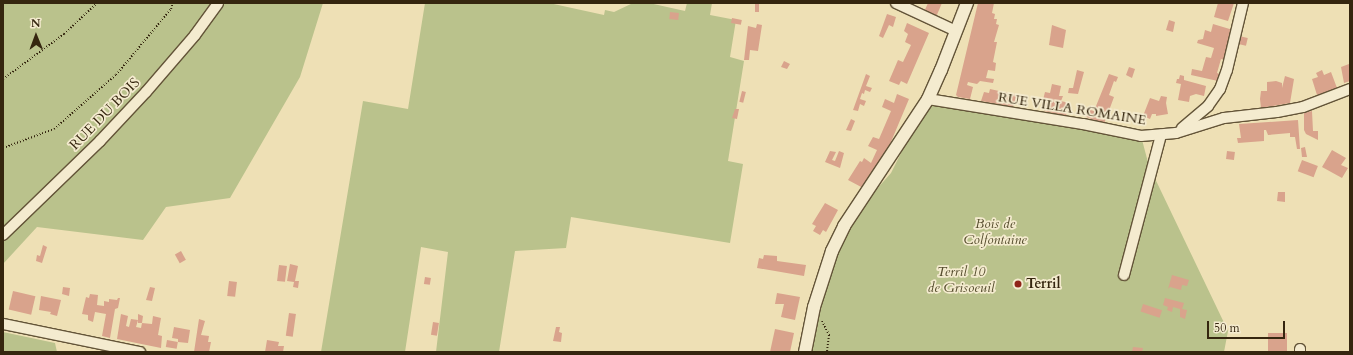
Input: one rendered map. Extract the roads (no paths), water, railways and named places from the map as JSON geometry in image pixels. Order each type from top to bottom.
[{"type":"street","name":"RUE DU BOIS","points":[[3,235],[100,141],[146,92],[195,35],[218,3]]},
{"type":"street","points":[[896,3],[956,32]]},
{"type":"street","points":[[805,352],[814,307],[832,251],[844,226],[928,99],[967,3]]},
{"type":"street","points":[[1176,133],[1208,106],[1220,89],[1227,70],[1243,3]]},
{"type":"street","name":"RUE VILLA ROMAINE","points":[[928,99],[1083,124],[1141,136],[1176,133],[1224,118],[1277,112],[1303,107],[1350,89]]},
{"type":"street","points":[[1124,274],[1161,135]]},
{"type":"street","points":[[3,324],[52,336],[140,352]]},
{"type":"place","name":"Terril","points":[[1018,284]]},
{"type":"park label","name":"Bois de Colfontaine","points":[[995,232]]},
{"type":"park label","name":"Terril 10 de Grisoeuil","points":[[961,280]]}]
